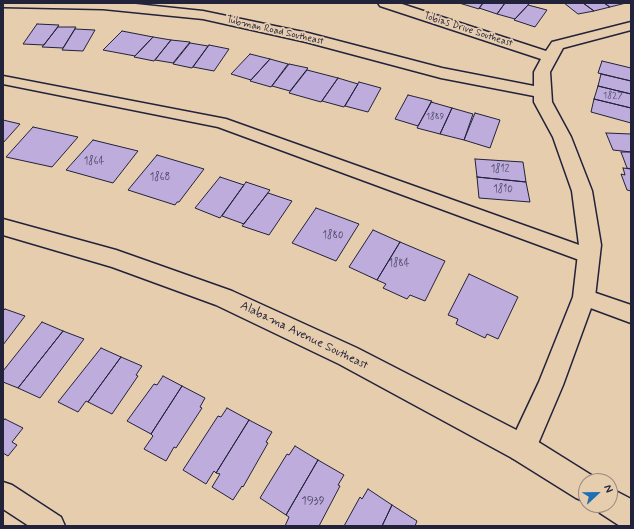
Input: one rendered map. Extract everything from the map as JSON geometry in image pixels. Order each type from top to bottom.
[{"type":"street","name":"Tubman Road Southeast","points":[[3,3],[103,5],[203,15],[308,38],[441,73],[543,93]]},
{"type":"street","points":[[3,16],[13,3]]},
{"type":"street","name":"Tobias Drive Southeast","points":[[386,3],[550,56]]},
{"type":"street","points":[[522,448],[550,385],[584,297],[590,245],[582,191],[562,137],[543,102],[542,72],[557,46],[631,26]]},
{"type":"street","name":"Alabama Avenue Southeast","points":[[3,227],[116,260],[224,298],[348,356],[522,448],[578,483]]},
{"type":"street","points":[[618,508],[631,516]]},
{"type":"lane","points":[[3,80],[221,123],[589,256]]},
{"type":"lane","points":[[584,297],[631,314]]},
{"type":"lane","points":[[3,494],[52,526]]},
{"type":"building","points":[[459,3],[483,3],[479,9]]},
{"type":"building","points":[[483,3],[505,3],[497,14],[479,8]]},
{"type":"building","points":[[505,3],[529,4],[515,19],[497,14]]},
{"type":"building","points":[[564,3],[583,3],[594,11],[578,14]]},
{"type":"building","points":[[583,3],[604,3],[610,7],[594,11]]},
{"type":"building","points":[[604,3],[626,3],[610,7]]},
{"type":"building","points":[[528,5],[547,10],[535,27],[514,20]]},
{"type":"building","points":[[37,24],[59,25],[44,45],[23,44]]},
{"type":"building","points":[[58,27],[76,27],[63,48],[42,47]]},
{"type":"building","points":[[75,29],[95,30],[83,51],[62,50]]},
{"type":"building","points":[[122,31],[153,37],[135,56],[103,50]]},
{"type":"building","points":[[153,37],[171,40],[154,61],[134,57]]},
{"type":"building","points":[[171,40],[190,42],[173,63],[155,60]]},
{"type":"building","points":[[190,43],[208,46],[192,68],[173,64]]},
{"type":"building","points":[[209,45],[229,49],[214,71],[193,67]]},
{"type":"building","points":[[250,54],[270,59],[251,80],[231,74]]},
{"type":"building","points":[[270,59],[288,64],[271,87],[250,81]]},
{"type":"building","points":[[602,61],[631,68],[631,81],[598,73]]},
{"type":"building","points":[[289,64],[308,68],[290,91],[272,86]]},
{"type":"building","points":[[307,70],[338,78],[321,102],[289,93]]},
{"type":"building","points":[[601,74],[631,81],[631,94],[598,86]]},
{"type":"building","points":[[338,78],[358,84],[344,107],[322,101]]},
{"type":"building","points":[[359,82],[381,88],[368,112],[345,106]]},
{"type":"building","points":[[598,86],[631,94],[631,108],[594,99]]},
{"type":"building","points":[[408,95],[432,101],[418,126],[395,119]]},
{"type":"building","points":[[594,99],[631,108],[631,123],[591,112]]},
{"type":"building","points":[[431,102],[452,108],[440,134],[417,128]]},
{"type":"building","points":[[452,108],[473,114],[464,140],[440,134]]},
{"type":"building","points":[[475,113],[500,120],[490,148],[464,140]]},
{"type":"building","points":[[3,120],[20,124],[3,143]]},
{"type":"building","points":[[33,127],[78,137],[52,167],[6,157]]},
{"type":"building","points":[[606,133],[631,134],[631,152],[613,150]]},
{"type":"building","points":[[93,140],[138,151],[113,183],[66,170]]},
{"type":"building","points":[[621,152],[631,152],[631,169],[627,168]]},
{"type":"building","points":[[157,155],[204,169],[179,202],[175,205],[128,190]]},
{"type":"building","points":[[475,159],[523,162],[526,182],[477,177]]},
{"type":"building","points":[[623,168],[631,169],[631,191],[627,190],[621,174],[625,175]]},
{"type":"building","points":[[220,177],[244,185],[220,218],[195,208]]},
{"type":"building","points":[[477,177],[526,182],[530,202],[479,198]]},
{"type":"building","points":[[246,182],[270,190],[244,224],[222,216]]},
{"type":"building","points":[[268,193],[292,201],[269,235],[242,226]]},
{"type":"building","points":[[316,208],[359,224],[336,261],[292,243]]},
{"type":"building","points":[[373,230],[400,242],[377,280],[349,267]]},
{"type":"building","points":[[400,242],[445,261],[425,301],[410,295],[407,299],[383,288],[386,284],[377,280]]},
{"type":"building","points":[[469,274],[518,297],[498,339],[487,334],[485,338],[456,324],[458,319],[448,315]]},
{"type":"building","points":[[5,309],[25,316],[3,345],[3,311]]},
{"type":"building","points":[[42,322],[63,331],[18,388],[3,382],[3,371]]},
{"type":"building","points":[[63,331],[84,339],[40,398],[18,388]]},
{"type":"building","points":[[101,348],[121,357],[88,402],[86,401],[78,412],[58,402]]},
{"type":"building","points":[[121,357],[142,366],[136,375],[138,376],[112,414],[88,402]]},
{"type":"building","points":[[163,376],[182,386],[151,434],[127,421],[154,384],[157,385]]},
{"type":"building","points":[[182,386],[205,398],[200,407],[202,408],[176,448],[174,447],[166,461],[144,449],[153,436],[151,434]]},
{"type":"building","points":[[227,408],[249,420],[216,473],[214,471],[206,484],[183,470],[218,416],[221,417]]},
{"type":"building","points":[[5,419],[23,428],[12,442],[17,445],[8,456],[3,453],[3,421]]},
{"type":"building","points":[[249,420],[272,432],[266,442],[268,443],[243,487],[242,486],[233,500],[212,487],[220,474],[216,473]]},
{"type":"building","points":[[295,446],[318,460],[286,515],[260,498],[287,454],[289,455]]},
{"type":"building","points":[[318,460],[344,475],[338,485],[340,486],[319,526],[285,526],[289,517],[286,515]]},
{"type":"building","points":[[368,489],[392,505],[382,526],[344,526],[360,497],[362,499]]},
{"type":"building","points":[[392,505],[417,521],[415,526],[382,526]]}]
